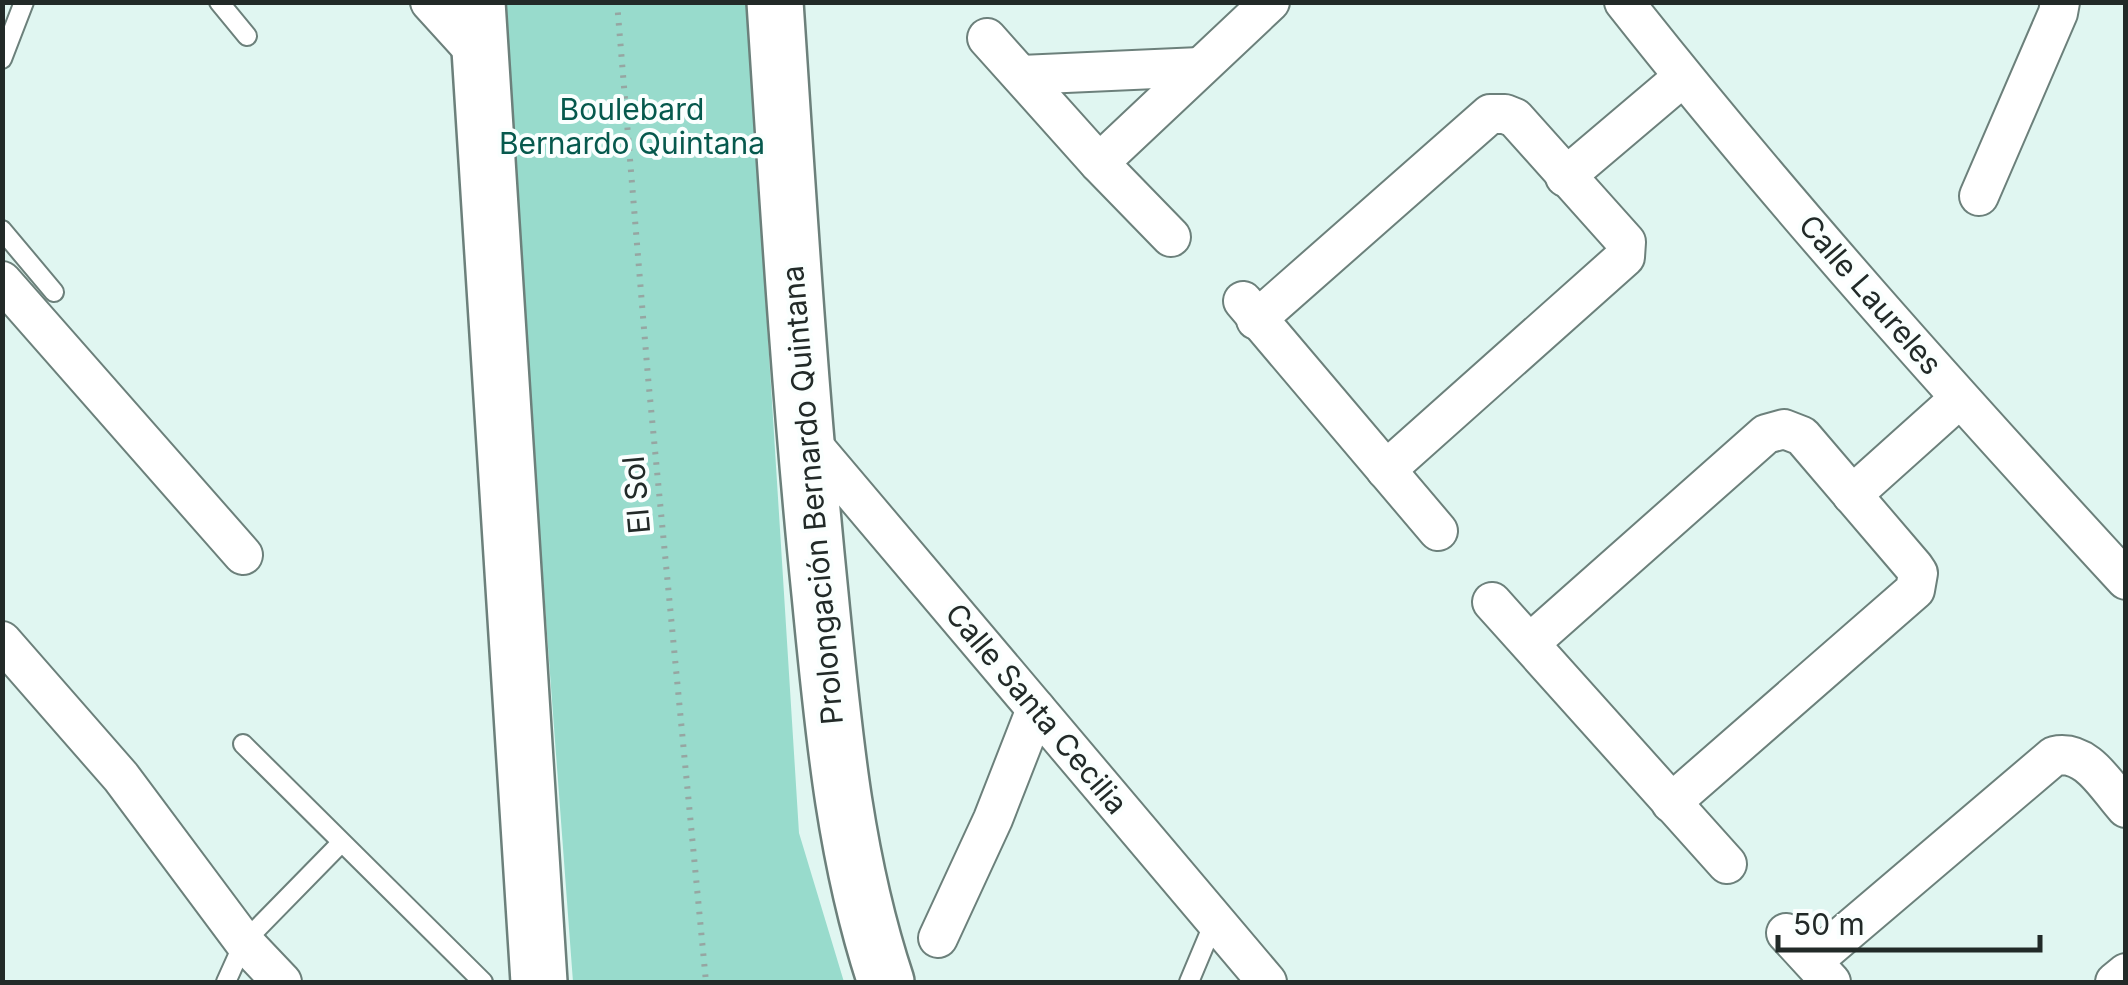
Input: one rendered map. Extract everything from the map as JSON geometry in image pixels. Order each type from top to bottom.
[{"type":"main road","points":[[476,2],[538,982]]},
{"type":"main road","name":"Prolongación Bernardo Quintana","points":[[775,2],[804,435],[839,789],[868,930],[886,982]]},
{"type":"street","points":[[430,2],[480,57]]},
{"type":"street","points":[[1099,163],[1270,2]]},
{"type":"street","name":"Calle Laureles","points":[[1624,2],[1959,399],[2126,580]]},
{"type":"street","points":[[1979,196],[2060,2]]},
{"type":"street","points":[[987,38],[1099,163],[1171,236]]},
{"type":"street","points":[[1022,75],[1200,67]]},
{"type":"street","points":[[1565,176],[1683,76]]},
{"type":"street","points":[[1386,470],[1625,256],[1626,242],[1515,118],[1506,114],[1490,114],[1249,309],[1386,470],[1438,530]]},
{"type":"street","points":[[2,281],[243,555]]},
{"type":"street","points":[[1852,495],[1959,399]]},
{"type":"street","points":[[1530,643],[1773,430],[1794,431],[1802,436],[1914,567],[1918,573],[1915,590],[1671,803]]},
{"type":"street","name":"Calle Santa Cecilia","points":[[804,435],[1267,982]]},
{"type":"street","points":[[1492,602],[1727,864]]},
{"type":"street","points":[[2,641],[122,777],[244,942],[282,982]]},
{"type":"street","points":[[938,938],[993,819],[1036,709]]},
{"type":"street","points":[[1786,933],[1822,972],[2054,756],[2068,753],[2083,759],[2126,808]]},
{"type":"street","points":[[2115,982],[2126,973]]},
{"type":"lane","points":[[2,59],[24,2]]},
{"type":"lane","points":[[219,2],[247,36]]},
{"type":"lane","points":[[2,230],[54,292]]},
{"type":"lane","points":[[244,744],[483,982]]},
{"type":"lane","points":[[226,982],[244,942],[341,843]]},
{"type":"lane","points":[[1188,982],[1214,920]]},
{"type":"path","name":"El Sol","points":[[617,2],[706,982]]},
{"type":"green space","name":"Boulebard Bernardo Quintana","points":[[500,3],[747,3],[799,833],[844,982],[573,982]]}]
